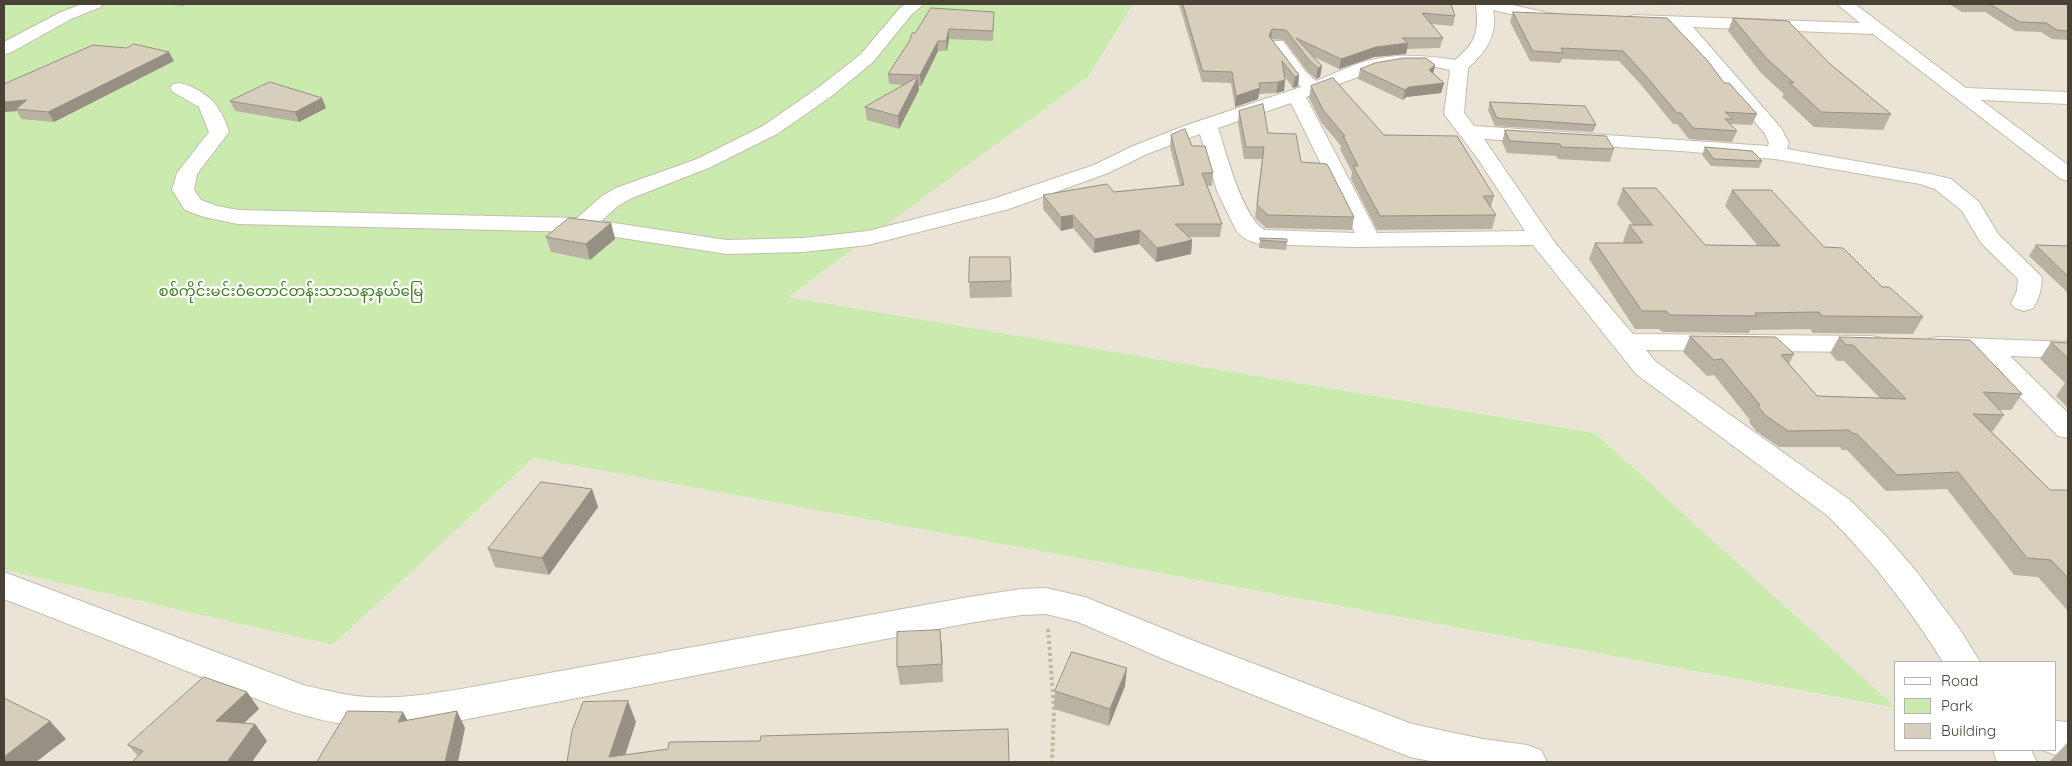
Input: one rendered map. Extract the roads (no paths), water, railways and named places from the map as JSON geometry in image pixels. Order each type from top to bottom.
[{"type":"street","points":[[4,49],[65,16],[95,4]]},
{"type":"street","points":[[583,225],[610,201],[704,163],[770,130],[826,91],[867,58],[906,11],[916,4]]},
{"type":"street","points":[[1484,4],[1487,26]]},
{"type":"street","points":[[1488,4],[1559,18],[1506,15],[1492,19],[1487,26],[1484,37],[1468,58],[1454,114],[1469,132],[1541,238],[1646,368],[1839,508],[1864,531],[1926,609],[1961,661]]},
{"type":"street","points":[[1845,4],[2068,175]]},
{"type":"street","points":[[1620,19],[1877,29]]},
{"type":"street","points":[[1679,21],[1774,132],[1779,143],[1776,153]]},
{"type":"street","points":[[1785,26],[1806,45]]},
{"type":"street","points":[[1277,45],[1300,76],[1304,91],[1350,206],[1370,240]]},
{"type":"street","points":[[179,88],[204,99],[214,114],[219,132],[187,173],[183,190],[194,205],[212,212],[238,217],[309,220],[583,225],[727,247],[803,245],[868,238],[1001,204],[1101,168],[1140,150],[1369,66],[1402,61],[1468,58]]},
{"type":"street","points":[[1960,93],[2068,98]]},
{"type":"street","points":[[1207,125],[1228,191],[1246,230],[1260,237],[1370,240],[1541,238]]},
{"type":"street","points":[[1469,132],[1776,153],[1891,172],[1943,184],[1971,207],[1989,238],[2030,277],[2029,291],[2024,303]]},
{"type":"street","points":[[1626,342],[1904,344],[2068,350]]},
{"type":"street","points":[[1985,346],[2068,429]]},
{"type":"street","points":[[4,585],[304,701],[342,710],[377,714],[426,710],[472,703],[969,610],[1021,602],[1046,601],[1085,610],[1181,652],[1410,740],[1483,756],[1527,762]]},
{"type":"park label","name":"စစ်ကိုင်းမင်းဝံတောင်တန်းသာသနာ့နယ်မြေ","points":[[291,291]]}]
